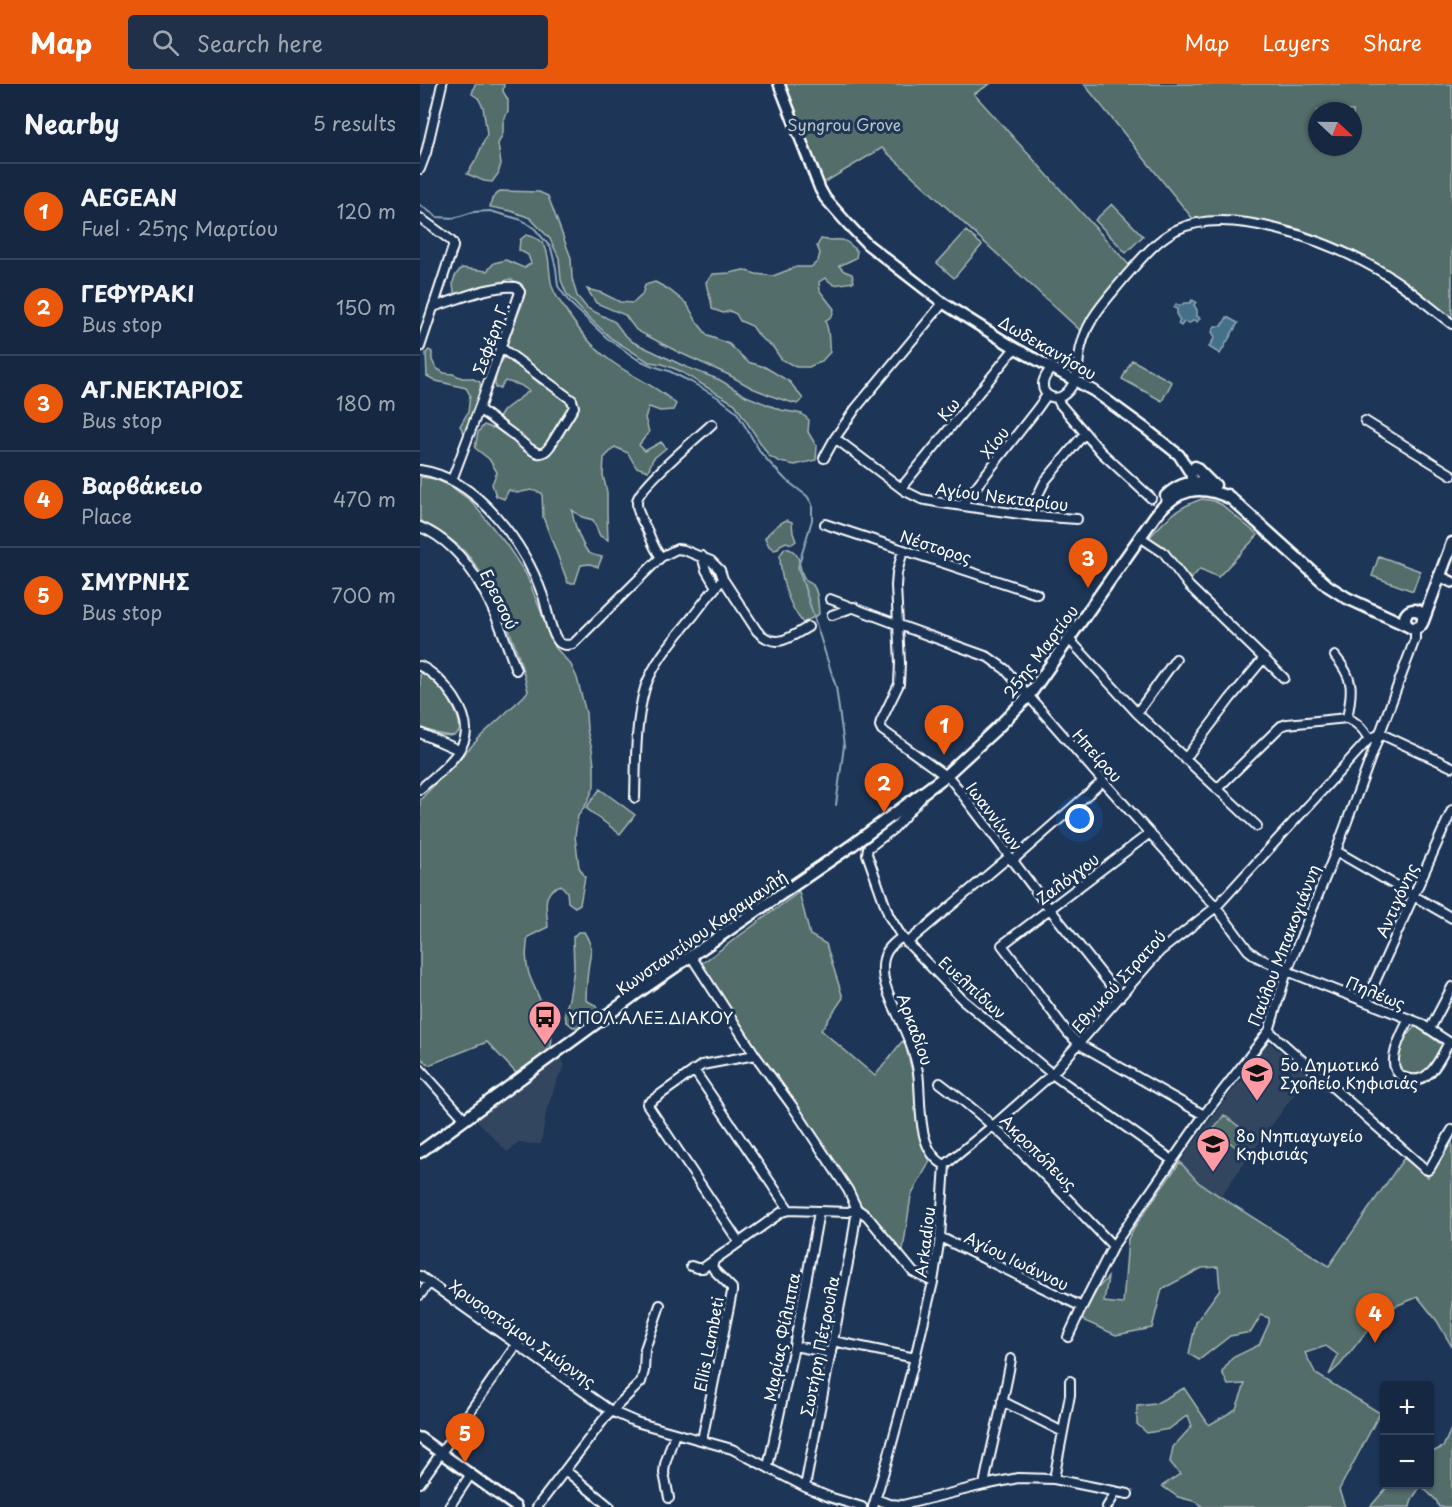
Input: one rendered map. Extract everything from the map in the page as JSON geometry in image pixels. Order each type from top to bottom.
[{"type":"main road","points":[[1180,486],[1192,468],[1221,489],[1328,586],[1347,598],[1416,625]]},
{"type":"main road","points":[[1197,486],[1214,485]]},
{"type":"main road","name":"25ης Μαρτίου","points":[[1155,516],[1167,495],[1180,486],[1197,486]]},
{"type":"main road","points":[[1197,486],[1232,500]]},
{"type":"main road","name":"25ης Μαρτίου","points":[[873,830],[944,777],[1028,697],[1155,516],[1173,497],[1197,486]]},
{"type":"main road","name":"Παύλου Μπακογιάννη","points":[[1416,625],[1432,597],[1452,543]]},
{"type":"main road","points":[[1416,625],[1406,622],[1406,617],[1432,597]]},
{"type":"main road","points":[[1375,610],[1420,612],[1416,625]]},
{"type":"main road","name":"Κωνσταντίνου Καραμανλή","points":[[420,1152],[640,991],[873,830]]},
{"type":"street","points":[[420,169],[442,84]]},
{"type":"street","name":"Δωδεκανήσου","points":[[779,84],[825,198],[867,244],[943,303],[1016,348],[1094,391],[1136,421],[1192,468],[1197,486]]},
{"type":"street","points":[[420,218],[453,243],[420,347]]},
{"type":"street","points":[[1047,395],[1057,398],[1065,394],[1077,375],[1081,344],[1093,317],[1137,262],[1173,232],[1189,225],[1205,222],[1268,226],[1328,246],[1375,268],[1396,281],[1452,324]]},
{"type":"street","name":"Σεφέρη Γ.","points":[[434,307],[505,287],[516,287],[520,292],[452,480]]},
{"type":"street","points":[[824,458],[856,408],[943,303]]},
{"type":"street","points":[[479,410],[512,433],[526,446],[538,453],[543,453],[550,446],[574,407],[572,400],[500,347]]},
{"type":"street","name":"Κω","points":[[901,488],[1016,348]]},
{"type":"street","name":"Χίου","points":[[961,506],[1047,395],[1043,384],[1051,368]]},
{"type":"street","points":[[1057,398],[1101,452],[1151,498]]},
{"type":"street","points":[[1365,421],[1452,474]]},
{"type":"street","points":[[661,557],[655,550],[638,510],[638,496],[648,483],[712,424]]},
{"type":"street","points":[[1034,516],[1037,497],[1045,481],[1085,433]]},
{"type":"street","name":"Αγίου Νεκταρίου","points":[[835,438],[901,488],[921,499],[1034,516],[1077,519]]},
{"type":"street","points":[[420,470],[452,480],[495,515],[528,562],[544,597],[554,635],[562,645],[573,644],[661,557],[677,549],[702,556],[716,564],[723,579],[763,637],[777,642],[808,627]]},
{"type":"street","name":"Νέστορος","points":[[825,524],[1037,594]]},
{"type":"street","name":"Ερεσσού","points":[[420,527],[456,551],[469,568],[488,599],[516,670]]},
{"type":"street","points":[[1140,537],[1164,552],[1189,586],[1284,678]]},
{"type":"street","name":"Ιωαννίνων","points":[[903,549],[896,580],[899,684],[880,726],[882,730],[951,780],[1120,997]]},
{"type":"street","points":[[702,556],[706,570],[716,587]]},
{"type":"street","points":[[1439,576],[1452,582]]},
{"type":"street","points":[[635,798],[637,745],[641,705],[646,686],[662,656],[723,579]]},
{"type":"street","name":"Ηπείρου","points":[[830,598],[988,657],[1005,669],[1216,907],[1248,950],[1257,957],[1287,971]]},
{"type":"street","points":[[832,615],[854,608]]},
{"type":"street","name":"Παύλου Μπακογιάννη","points":[[1068,1337],[1113,1246],[1204,1115],[1269,1031],[1287,971],[1381,734],[1415,639],[1416,625]]},
{"type":"street","points":[[1069,639],[1137,713],[1257,826]]},
{"type":"street","points":[[1335,656],[1351,682],[1347,718]]},
{"type":"street","points":[[1185,759],[1264,658]]},
{"type":"street","points":[[1137,713],[1176,659]]},
{"type":"street","points":[[420,666],[426,668],[445,684],[464,717],[466,734],[464,742],[454,757],[420,789]]},
{"type":"street","points":[[1217,789],[1281,726],[1287,724],[1347,718],[1362,728],[1369,739]]},
{"type":"street","points":[[420,733],[459,750]]},
{"type":"street","points":[[1381,734],[1452,767]]},
{"type":"street","name":"Εθνικού Στρατού","points":[[945,1165],[1052,1074],[1160,951],[1216,907],[1369,739],[1381,734]]},
{"type":"street","name":"Αρκαδίου","points":[[945,1165],[932,1154],[925,1139],[913,1051],[883,973],[886,953],[891,945],[904,940],[1011,859],[1103,781]]},
{"type":"street","name":"Ευελπίδων","points":[[926,791],[899,823],[868,848],[867,854],[889,916],[904,940],[963,1000],[1052,1074],[1172,1160]]},
{"type":"street","name":"Αντιγόνης","points":[[1365,1002],[1452,810]]},
{"type":"street","name":"Ζαλόγγου","points":[[1079,1044],[1068,1034],[1002,945],[1150,833]]},
{"type":"street","points":[[1336,851],[1452,918]]},
{"type":"street","points":[[691,956],[755,1055],[842,1181],[857,1209],[867,1216],[913,1272],[933,1282]]},
{"type":"street","name":"Πηλέως","points":[[1287,971],[1409,1019],[1430,1029],[1450,1043]]},
{"type":"street","points":[[1430,1029],[1452,987]]},
{"type":"street","points":[[1409,1019],[1397,1045],[1394,1059],[1399,1074],[1414,1080],[1430,1074],[1450,1043]]},
{"type":"street","points":[[1269,1031],[1425,1169],[1430,1168],[1452,1130]]},
{"type":"street","points":[[1079,1044],[1204,1115]]},
{"type":"street","points":[[739,1242],[647,1104],[702,1065],[755,1055]]},
{"type":"street","points":[[420,1069],[464,1119]]},
{"type":"street","points":[[694,1070],[789,1210]]},
{"type":"street","name":"Ακροπόλεως","points":[[940,1083],[994,1125],[1113,1246]]},
{"type":"street","name":"Arkadiou","points":[[875,1503],[915,1358],[933,1282],[940,1237],[945,1165]]},
{"type":"street","points":[[691,1266],[704,1268],[782,1212],[789,1210],[848,1212],[857,1209]]},
{"type":"street","name":"Σωτήρη Πέτρουλα","points":[[805,1487],[857,1209]]},
{"type":"street","name":"Μαρίας Φίλιππα","points":[[768,1467],[819,1212]]},
{"type":"street","name":"Αγίου Ιωάννου","points":[[940,1237],[1082,1307]]},
{"type":"street","name":"Ellis Lambeti","points":[[702,1440],[732,1292],[732,1288],[714,1270],[712,1266],[714,1260]]},
{"type":"street","name":"Χρυσοστόμου Σμύρνης","points":[[420,1276],[611,1411],[636,1422],[732,1449],[805,1487],[862,1507]]},
{"type":"street","points":[[420,1295],[429,1282]]},
{"type":"street","points":[[537,1507],[611,1411],[640,1382],[644,1371],[645,1349],[660,1305]]},
{"type":"street","points":[[833,1341],[915,1358]]},
{"type":"street","points":[[420,1483],[516,1344]]},
{"type":"street","points":[[794,1346],[831,1353]]},
{"type":"street","points":[[984,1485],[1011,1359]]},
{"type":"street","points":[[1054,1479],[1070,1395],[1070,1381]]},
{"type":"street","points":[[1002,1401],[1063,1432]]},
{"type":"street","points":[[669,1498],[664,1473],[675,1433]]},
{"type":"street","points":[[420,1438],[516,1507]]},
{"type":"street","points":[[565,1470],[610,1507]]},
{"type":"street","points":[[449,1507],[471,1474]]},
{"type":"street","points":[[875,1503],[903,1505],[1018,1478],[1054,1479],[1128,1494]]},
{"type":"street","points":[[1107,1507],[1115,1491]]},
{"type":"shaded area","points":[[1192,300],[1196,302],[1194,305],[1197,316],[1200,318],[1197,322],[1194,320],[1190,323],[1184,322],[1181,326],[1178,324],[1180,320],[1177,316],[1177,309],[1174,308],[1176,304],[1180,306]]},
{"type":"shaded area","points":[[1227,317],[1238,323],[1220,354],[1209,347],[1215,337],[1212,332],[1215,326],[1222,326]]},
{"type":"shaded area","name":"5ο Δημοτικό Σχολείο Κηφισιάς","points":[[1267,1043],[1270,1043],[1282,1053],[1283,1057],[1285,1056],[1308,1075],[1220,1197],[1199,1183],[1180,1162],[1238,1083],[1248,1073],[1247,1071]]},
{"type":"shaded area","points":[[558,1054],[565,1065],[546,1112],[541,1144],[519,1143],[507,1152],[474,1117]]},
{"type":"green space","points":[[475,84],[504,84],[503,91],[508,100],[503,133],[498,144],[501,164],[492,182],[467,174],[487,134],[483,107],[478,98],[472,94]]},
{"type":"green space","name":"Syngrou Grove","points":[[786,84],[990,84],[974,94],[1130,266],[1091,316],[1082,332],[882,148],[822,184]]},
{"type":"green space","points":[[1084,84],[1452,84],[1452,322],[1446,314],[1401,278],[1353,251],[1299,229],[1254,220],[1193,219]]},
{"type":"green space","points":[[500,191],[539,192],[548,196],[571,258],[572,278],[577,296],[587,308],[615,322],[633,342],[720,380],[746,396],[781,410],[802,414],[809,420],[808,432],[817,447],[816,460],[795,465],[780,462],[769,456],[735,404],[678,370],[649,362],[612,339],[567,295],[561,280],[559,258],[550,239],[530,218],[490,207],[492,199]]},
{"type":"green space","points":[[1112,204],[1143,236],[1126,253],[1095,220]]},
{"type":"green space","points":[[966,231],[982,245],[954,278],[937,263]]},
{"type":"green space","points":[[526,235],[535,238],[545,247],[554,291],[588,340],[615,364],[660,391],[676,404],[673,410],[660,411],[649,407],[645,418],[649,432],[639,445],[645,451],[661,442],[666,448],[653,459],[648,471],[636,467],[628,453],[615,447],[604,458],[603,475],[607,492],[608,540],[600,536],[593,520],[582,517],[572,510],[585,548],[591,554],[602,557],[598,567],[590,564],[581,565],[575,583],[568,583],[543,517],[542,493],[531,490],[517,493],[509,490],[504,499],[496,496],[492,484],[497,472],[489,459],[475,448],[478,432],[484,425],[492,428],[504,410],[529,391],[520,385],[505,381],[500,388],[495,388],[497,371],[505,357],[512,359],[540,384],[545,376],[505,347],[523,302],[525,293],[522,284],[510,279],[473,291],[455,294],[454,280],[462,268],[487,271],[494,263],[506,260],[524,268],[531,263],[528,255],[519,250],[520,240]]},
{"type":"green space","points":[[821,239],[843,240],[857,251],[856,258],[839,266],[852,274],[854,282],[834,285],[825,278],[819,282],[820,291],[834,309],[832,316],[825,321],[830,352],[822,361],[809,367],[796,367],[781,359],[773,347],[760,337],[752,326],[740,321],[736,314],[712,309],[706,282],[713,274],[743,270],[773,276],[796,267],[811,267],[818,261],[820,253],[817,246]]},
{"type":"green space","points":[[655,282],[687,304],[708,336],[729,344],[748,362],[765,367],[790,382],[803,399],[797,404],[777,398],[678,352],[636,330],[625,315],[596,303],[587,289],[620,302],[633,303],[642,295],[645,285]]},
{"type":"green space","points":[[429,350],[432,352],[432,360],[436,368],[444,373],[480,382],[478,402],[464,433],[460,426],[468,412],[470,395],[466,388],[436,381],[427,376],[426,353]]},
{"type":"green space","points":[[1132,360],[1172,382],[1162,401],[1122,379]]},
{"type":"green space","points":[[420,477],[435,479],[450,486],[471,501],[506,544],[526,574],[555,647],[571,665],[577,678],[592,749],[594,787],[578,816],[575,836],[579,867],[585,877],[580,904],[575,907],[568,902],[567,892],[561,885],[554,888],[546,902],[548,927],[528,937],[527,942],[528,969],[550,1025],[551,1045],[543,1059],[517,1074],[487,1042],[429,1065],[420,1057],[420,800],[528,691],[511,634],[482,575],[459,546],[420,520]]},
{"type":"green space","points":[[1202,499],[1222,505],[1258,535],[1218,577],[1200,569],[1189,581],[1148,539],[1172,515],[1185,506]]},
{"type":"green space","points":[[787,520],[792,522],[796,541],[792,544],[786,542],[774,550],[765,538]]},
{"type":"green space","points":[[785,548],[795,553],[802,574],[813,585],[817,595],[819,614],[803,623],[793,608],[783,582],[780,555]]},
{"type":"green space","points":[[1379,556],[1420,571],[1413,591],[1372,576]]},
{"type":"green space","points":[[420,671],[443,688],[458,718],[460,727],[454,735],[439,734],[420,727]]},
{"type":"green space","points":[[600,789],[635,815],[620,834],[586,808]]},
{"type":"green space","points":[[799,892],[810,935],[826,944],[843,998],[821,1030],[875,1076],[904,1039],[914,1079],[917,1127],[930,1161],[911,1196],[902,1257],[867,1214],[701,964]]},
{"type":"green space","points":[[578,932],[584,932],[591,947],[586,1000],[595,1005],[599,1012],[581,1027],[573,1027],[566,1021],[565,1012],[574,969],[573,937]]},
{"type":"green space","points":[[1416,1026],[1442,1045],[1428,1070],[1417,1077],[1405,1073],[1398,1061],[1403,1042]]},
{"type":"green space","points":[[1224,1115],[1246,1132],[1236,1147],[1213,1130]]},
{"type":"green space","points":[[1452,1134],[1452,1347],[1437,1321],[1418,1297],[1383,1311],[1340,1365],[1329,1375],[1338,1355],[1326,1346],[1305,1353],[1316,1374],[1380,1413],[1339,1490],[1345,1507],[1203,1507],[1197,1502],[1178,1497],[1162,1486],[1180,1474],[1170,1462],[1173,1447],[1192,1426],[1188,1415],[1169,1429],[1147,1433],[1137,1424],[1137,1406],[1155,1404],[1184,1388],[1209,1425],[1236,1409],[1245,1384],[1228,1385],[1222,1372],[1232,1358],[1259,1345],[1269,1323],[1269,1318],[1261,1315],[1251,1332],[1230,1336],[1199,1360],[1189,1354],[1196,1322],[1220,1289],[1218,1267],[1202,1268],[1162,1289],[1152,1328],[1116,1335],[1080,1319],[1098,1288],[1108,1277],[1104,1302],[1123,1304],[1128,1239],[1180,1162],[1199,1183],[1329,1266],[1404,1158],[1428,1177]]},
{"type":"green space","points":[[1452,1427],[1452,1507],[1439,1507],[1436,1500],[1424,1489],[1434,1489],[1434,1451],[1443,1447]]},
{"type":"green space","points":[[1386,1489],[1419,1489],[1410,1507],[1370,1507]]},
{"type":"waterway","points":[[420,205],[437,217],[454,218],[473,212],[490,211],[522,220],[535,229],[551,248],[558,286],[569,302],[607,338],[637,359],[691,382],[736,411],[761,453],[786,480],[807,496],[812,504],[812,520],[798,567],[836,687],[844,746],[836,805]]},
{"type":"place","name":"ΑΓ.ΝΕΚΤΑΡΙΟΣ","points":[[1088,588]]},
{"type":"place","name":"AEGEAN","points":[[944,755]]},
{"type":"place","name":"ΓΕΦΥΡΑΚΙ","points":[[884,813]]},
{"type":"place","name":"ΥΠΟΛ.ΑΛΕΞ.ΔΙΑΚΟΥ","points":[[545,1046]]},
{"type":"place","name":"5ο Δημοτικό Σχολείο Κηφισιάς","points":[[1257,1102]]},
{"type":"place","name":"8ο Νηπιαγωγείο Κηφισιάς","points":[[1213,1173]]},
{"type":"place","name":"Βαρβάκειο","points":[[1375,1343]]},
{"type":"place","name":"ΣΜΥΡΝΗΣ","points":[[465,1463]]}]
